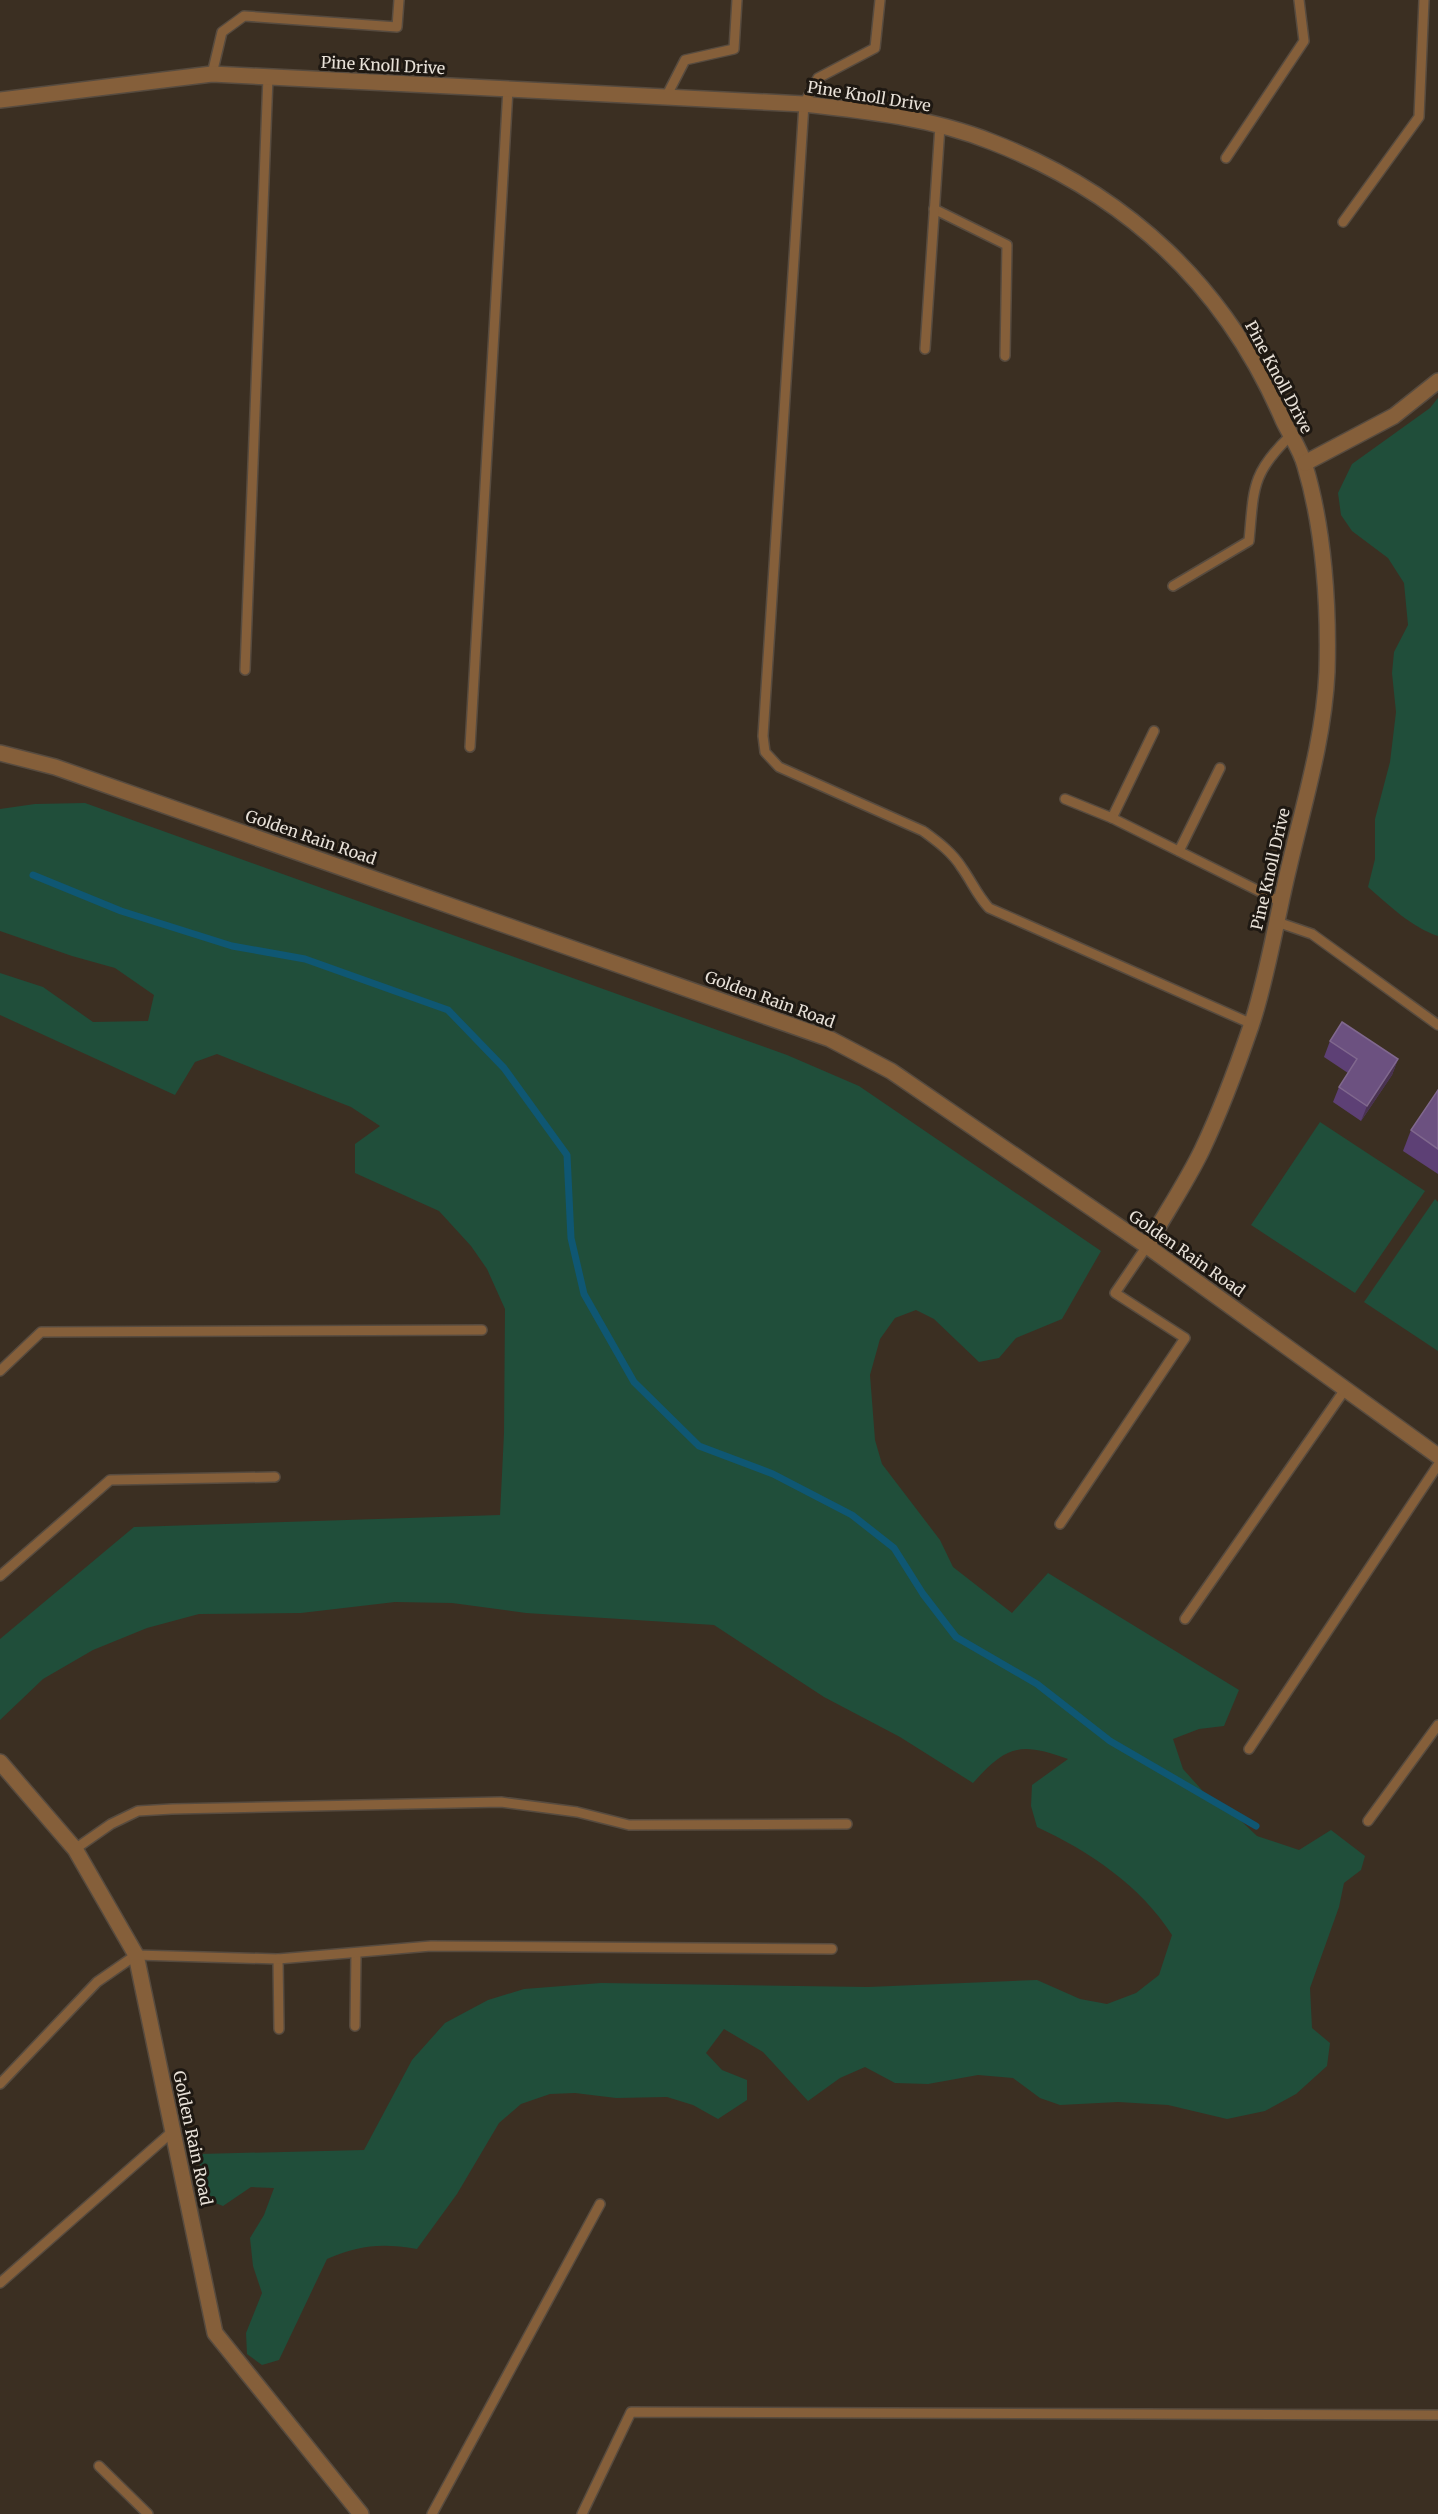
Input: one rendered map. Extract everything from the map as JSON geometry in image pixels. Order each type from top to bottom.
[{"type":"street","name":"Pine Knoll Drive","points":[[0,100],[212,74],[804,104],[871,112],[940,126],[990,141],[1035,160],[1085,186],[1143,226],[1198,279],[1240,337],[1275,400],[1290,436],[1305,463],[1318,525],[1326,620],[1327,673],[1321,729],[1252,1024],[1202,1149],[1147,1246]]},
{"type":"street","points":[[1305,463],[1394,416],[1438,381]]},
{"type":"street","name":"Golden Rain Road","points":[[0,753],[55,767],[830,1039],[891,1071],[1147,1246],[1438,1456]]},
{"type":"street","name":"Golden Rain Road","points":[[0,1762],[75,1849],[136,1955],[215,2333],[361,2514]]},
{"type":"lane","points":[[212,74],[222,32],[244,16],[397,27],[399,0]]},
{"type":"lane","points":[[666,97],[685,60],[734,49],[737,0]]},
{"type":"lane","points":[[880,0],[875,48],[818,78],[804,104],[764,736],[765,752],[779,767],[923,831],[944,846],[962,867],[975,893],[989,908],[1252,1024]]},
{"type":"lane","points":[[1226,158],[1304,41],[1299,0]]},
{"type":"lane","points":[[1343,222],[1419,117],[1424,0]]},
{"type":"lane","points":[[245,670],[268,77]]},
{"type":"lane","points":[[470,747],[508,89]]},
{"type":"lane","points":[[926,349],[940,126]]},
{"type":"lane","points":[[934,209],[1007,245],[1005,356]]},
{"type":"lane","points":[[1173,586],[1249,541],[1254,494],[1261,468],[1290,436]]},
{"type":"lane","points":[[1112,818],[1154,731]]},
{"type":"lane","points":[[1179,851],[1220,768]]},
{"type":"lane","points":[[1065,799],[1112,818],[1281,902]]},
{"type":"lane","points":[[1277,922],[1312,934],[1438,1025]]},
{"type":"lane","points":[[1060,1524],[1185,1338],[1115,1293],[1147,1246]]},
{"type":"lane","points":[[0,1371],[41,1332],[482,1330]]},
{"type":"lane","points":[[1185,1619],[1346,1388]]},
{"type":"lane","points":[[1249,1749],[1438,1465]]},
{"type":"lane","points":[[0,1576],[110,1480],[275,1476]]},
{"type":"lane","points":[[1368,1821],[1438,1725]]},
{"type":"lane","points":[[75,1849],[111,1824],[138,1811],[172,1809],[501,1802],[577,1812],[629,1825],[847,1824]]},
{"type":"lane","points":[[0,2084],[97,1983],[136,1955],[278,1959],[431,1946],[832,1949]]},
{"type":"lane","points":[[355,2026],[356,1953]]},
{"type":"lane","points":[[278,1959],[279,2029]]},
{"type":"lane","points":[[0,2283],[173,2132]]},
{"type":"lane","points":[[432,2514],[600,2204]]},
{"type":"lane","points":[[582,2514],[631,2412],[1438,2415]]},
{"type":"lane","points":[[99,2466],[148,2514]]},
{"type":"green space","points":[[1438,398],[1438,936],[1410,921],[1368,887],[1375,859],[1375,819],[1390,762],[1396,712],[1392,673],[1394,652],[1408,625],[1404,583],[1388,558],[1352,531],[1341,515],[1338,493],[1352,464],[1430,408]]},
{"type":"green space","points":[[85,803],[787,1055],[859,1086],[1101,1251],[1062,1319],[1016,1338],[999,1358],[979,1362],[934,1319],[916,1310],[895,1318],[880,1339],[870,1375],[875,1440],[882,1464],[940,1540],[953,1567],[1012,1613],[1048,1573],[1239,1690],[1224,1726],[1199,1729],[1173,1739],[1183,1769],[1209,1798],[1237,1817],[1257,1836],[1299,1850],[1331,1830],[1365,1856],[1361,1870],[1344,1883],[1339,1907],[1310,1988],[1312,2028],[1330,2043],[1327,2066],[1296,2094],[1265,2111],[1227,2119],[1168,2105],[1118,2102],[1060,2105],[1040,2098],[1013,2078],[978,2075],[928,2084],[895,2083],[865,2067],[840,2078],[808,2101],[763,2052],[724,2029],[706,2053],[722,2070],[747,2080],[747,2100],[718,2119],[693,2105],[667,2097],[616,2098],[575,2093],[550,2094],[521,2104],[499,2123],[457,2194],[417,2249],[371,2246],[327,2259],[279,2360],[262,2365],[247,2354],[246,2333],[262,2293],[253,2266],[250,2238],[264,2215],[274,2188],[251,2187],[223,2206],[202,2198],[199,2154],[364,2150],[412,2060],[445,2023],[488,2000],[524,1989],[601,1983],[868,1987],[1037,1980],[1080,1999],[1107,2004],[1136,1993],[1159,1975],[1172,1935],[1145,1901],[1112,1872],[1076,1847],[1037,1827],[1031,1806],[1032,1785],[1068,1759],[1038,1750],[1015,1750],[995,1761],[973,1783],[900,1737],[824,1697],[714,1625],[526,1613],[452,1603],[395,1602],[301,1613],[199,1614],[147,1628],[93,1650],[43,1679],[0,1720],[0,1639],[134,1527],[500,1515],[504,1433],[505,1309],[487,1269],[471,1246],[439,1211],[355,1173],[355,1144],[380,1126],[351,1107],[217,1054],[195,1062],[175,1095],[0,1015],[0,973],[43,987],[93,1022],[148,1021],[154,995],[115,968],[0,931],[0,809],[35,804]]},
{"type":"green space","points":[[1320,1122],[1425,1191],[1355,1293],[1251,1225]]},
{"type":"green space","points":[[1435,1199],[1438,1202],[1438,1351],[1364,1302]]},
{"type":"building","points":[[1342,1022],[1398,1059],[1367,1106],[1339,1087],[1357,1059],[1330,1041]]},
{"type":"building","points":[[1438,1090],[1438,1149],[1411,1130]]},
{"type":"waterway","points":[[33,875],[121,911],[232,946],[305,959],[448,1010],[504,1068],[567,1155],[571,1238],[584,1294],[634,1382],[699,1446],[773,1474],[852,1515],[894,1548],[923,1594],[956,1637],[1037,1684],[1110,1741],[1256,1826]]}]
